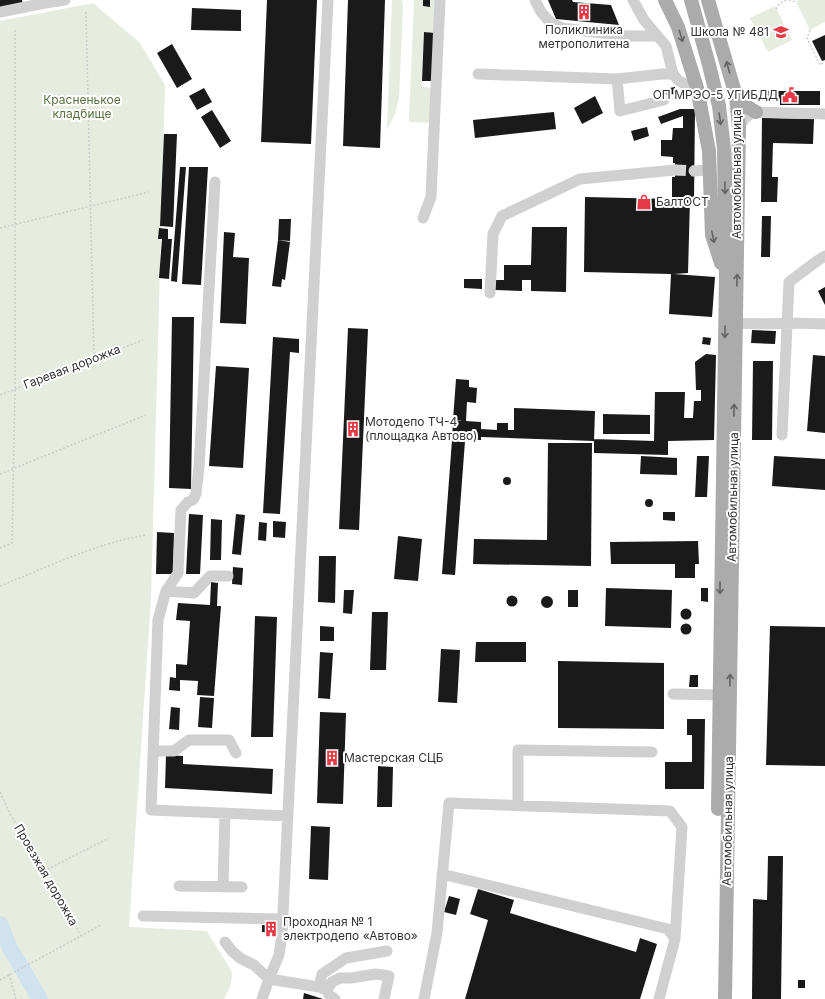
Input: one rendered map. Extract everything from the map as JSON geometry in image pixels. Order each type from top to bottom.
[{"type":"main road","points":[[665,0],[678,27],[697,88],[709,152],[712,235],[726,277]]},
{"type":"main road","name":"Автомобильная улица","points":[[691,0],[711,72],[718,106],[724,149],[726,277],[715,999]]},
{"type":"main road","name":"Автомобильная улица","points":[[708,0],[736,96],[739,128],[725,999]]},
{"type":"main road","points":[[736,96],[741,103],[756,112]]},
{"type":"street","points":[[0,12],[44,1],[65,0]]},
{"type":"street","points":[[262,999],[279,955],[283,919],[328,0]]},
{"type":"street","points":[[423,218],[431,197],[440,0]]},
{"type":"street","points":[[535,0],[541,12],[550,22],[562,28],[626,36],[657,36]]},
{"type":"street","points":[[633,0],[644,20],[666,46],[673,71],[678,80],[682,83],[697,88]]},
{"type":"street","points":[[478,74],[617,79],[662,74],[691,68]]},
{"type":"street","points":[[617,79],[620,111],[664,100]]},
{"type":"street","points":[[739,128],[747,115],[756,112],[825,114]]},
{"type":"street","points":[[490,293],[493,234],[502,216],[580,179],[675,170]]},
{"type":"street","points":[[694,170],[710,170]]},
{"type":"street","points":[[215,182],[199,474],[196,494],[193,500],[188,502],[181,510],[178,573],[166,591],[158,620],[151,810],[288,816]]},
{"type":"street","points":[[782,435],[789,282],[825,256]]},
{"type":"street","points":[[736,323],[778,324],[796,322],[825,324]]},
{"type":"street","points":[[166,591],[194,593],[210,576],[228,576]]},
{"type":"street","points":[[673,694],[720,695]]},
{"type":"street","points":[[153,751],[174,751],[189,740],[229,740],[236,753]]},
{"type":"street","points":[[518,806],[518,750],[652,752]]},
{"type":"street","points":[[424,999],[437,933],[448,803],[670,811],[682,827],[675,939],[659,999]]},
{"type":"street","points":[[222,887],[225,813]]},
{"type":"street","points":[[442,874],[668,928],[675,939]]},
{"type":"street","points":[[179,886],[242,887]]},
{"type":"street","points":[[143,916],[283,919]]},
{"type":"street","points":[[225,942],[236,954],[269,978],[323,989],[335,999]]},
{"type":"street","points":[[323,989],[322,974],[346,958],[387,951]]},
{"type":"street","points":[[323,989],[340,978],[351,978],[376,974],[389,976],[384,999]]},
{"type":"path","points":[[776,9],[780,3],[786,0]]},
{"type":"path","points":[[789,0],[796,2]]},
{"type":"path","points":[[86,12],[94,359]]},
{"type":"path","points":[[0,548],[12,543],[15,389],[15,29]]},
{"type":"path","points":[[810,30],[807,38],[822,68]]},
{"type":"path","points":[[820,65],[825,62]]},
{"type":"path","points":[[0,228],[149,192]]},
{"type":"path","name":"Гаревая дорожка","points":[[0,395],[143,340]]},
{"type":"path","points":[[0,474],[146,414]]},
{"type":"path","points":[[0,586],[99,546],[126,538],[147,535]]},
{"type":"path","name":"Проезжая дорожка","points":[[0,792],[11,816],[30,844],[81,936]]},
{"type":"path","points":[[44,871],[109,838]]},
{"type":"path","points":[[0,980],[12,972],[101,925]]},
{"type":"path","points":[[9,974],[16,999]]},
{"type":"green space","points":[[392,0],[402,0],[403,8],[399,98],[395,114],[387,130]]},
{"type":"green space","points":[[414,0],[438,0],[435,33],[424,32],[422,87],[433,88],[432,123],[409,122]]},
{"type":"green space","points":[[799,0],[825,0],[825,22],[810,30],[796,2]]},
{"type":"green space","name":"Красненькое кладбище","points":[[93,3],[140,43],[165,85],[151,598],[129,927],[207,931],[232,972],[231,985],[224,999],[0,999],[0,21]]},
{"type":"green space","points":[[775,6],[792,40],[768,52],[750,18]]},
{"type":"building","points":[[0,0],[22,0],[23,4],[0,9]]},
{"type":"building","points":[[267,0],[317,0],[311,144],[261,142]]},
{"type":"building","points":[[348,0],[385,0],[380,148],[343,146]]},
{"type":"building","points":[[423,0],[430,0],[430,7],[423,6]]},
{"type":"building","name":"Поликлиника метрополитена","points":[[548,0],[572,0],[573,2],[611,5],[619,25],[556,19]]},
{"type":"building","points":[[192,8],[241,10],[241,31],[191,30]]},
{"type":"building","points":[[424,32],[435,33],[432,81],[422,81]]},
{"type":"building","points":[[825,35],[825,60],[822,61],[812,41]]},
{"type":"building","points":[[172,44],[192,79],[177,88],[157,53]]},
{"type":"building","points":[[675,87],[676,94],[665,95],[664,89]]},
{"type":"building","points":[[204,88],[212,102],[197,110],[189,96]]},
{"type":"building","name":"ОП МРЭО-5 УГИБДД","points":[[760,91],[820,91],[820,105],[780,105],[780,99],[760,99]]},
{"type":"building","points":[[595,96],[603,113],[582,124],[574,108]]},
{"type":"building","points":[[680,109],[695,109],[694,200],[690,199],[688,273],[674,274],[715,277],[712,317],[669,314],[671,274],[584,272],[585,197],[672,199],[672,177],[675,177],[675,163],[673,163],[673,157],[661,156],[661,140],[672,140],[673,128],[683,128],[683,116],[661,124],[658,117]]},
{"type":"building","points":[[212,110],[231,141],[220,148],[201,117]]},
{"type":"building","points":[[554,112],[556,129],[475,138],[473,120]]},
{"type":"building","points":[[762,118],[814,119],[813,144],[773,143],[772,177],[778,177],[777,202],[761,202]]},
{"type":"building","points":[[647,127],[649,136],[634,141],[631,131]]},
{"type":"building","points":[[164,134],[177,134],[173,227],[160,226]]},
{"type":"building","points":[[180,167],[186,167],[177,282],[171,281]]},
{"type":"building","points":[[189,167],[208,167],[201,285],[182,284]]},
{"type":"building","points":[[762,216],[771,216],[770,257],[761,257]]},
{"type":"building","points":[[279,219],[291,219],[290,241],[278,240]]},
{"type":"building","points":[[532,227],[567,227],[566,292],[531,291],[531,280],[522,280],[522,291],[495,290],[496,280],[504,280],[504,265],[531,265]]},
{"type":"building","points":[[159,228],[168,229],[168,239],[172,239],[169,279],[159,278],[162,239],[158,239]]},
{"type":"building","points":[[224,232],[235,233],[233,257],[249,258],[246,324],[220,323]]},
{"type":"building","points":[[278,240],[290,242],[285,280],[282,279],[281,287],[272,286]]},
{"type":"building","points":[[464,279],[482,279],[482,289],[464,288]]},
{"type":"building","points":[[825,287],[825,305],[818,291]]},
{"type":"building","points":[[172,317],[194,317],[191,489],[169,488]]},
{"type":"building","name":"Мотодепо ТЧ-4 (площадка Автово)","points":[[348,328],[368,329],[359,530],[339,529]]},
{"type":"building","points":[[752,330],[776,331],[775,344],[751,343]]},
{"type":"building","points":[[273,337],[299,339],[299,353],[290,352],[280,514],[263,513]]},
{"type":"building","points":[[703,337],[711,338],[710,345],[702,344]]},
{"type":"building","points":[[706,354],[716,355],[714,440],[668,441],[668,455],[594,453],[594,439],[654,441],[655,392],[685,392],[684,418],[693,418],[694,401],[701,401],[701,390],[696,390],[695,362]]},
{"type":"building","points":[[813,355],[825,356],[825,433],[807,431]]},
{"type":"building","points":[[753,361],[773,361],[772,440],[752,440]]},
{"type":"building","points":[[216,366],[249,368],[243,468],[209,466]]},
{"type":"building","points":[[456,379],[469,380],[469,387],[477,388],[476,403],[467,402],[466,421],[481,422],[481,429],[497,430],[497,423],[508,423],[508,430],[514,430],[514,408],[595,411],[594,441],[481,437],[481,440],[452,439],[453,421],[463,421],[453,420]]},
{"type":"building","points":[[603,414],[650,415],[650,434],[603,434]]},
{"type":"building","points":[[452,440],[465,441],[455,575],[442,574]]},
{"type":"building","points":[[548,443],[592,443],[591,566],[473,564],[474,539],[547,540]]},
{"type":"building","points":[[641,456],[677,458],[677,475],[640,474]]},
{"type":"building","points":[[697,456],[709,456],[707,497],[695,497]]},
{"type":"building","points":[[774,456],[825,459],[825,490],[772,486]]},
{"type":"building","points":[[507,477],[510,478],[510,484],[507,485],[504,484],[503,481],[504,478]]},
{"type":"building","points":[[649,499],[652,500],[652,506],[649,507],[646,506],[645,503],[646,500]]},
{"type":"building","points":[[663,512],[675,512],[675,521],[663,520]]},
{"type":"building","points":[[189,514],[203,515],[200,574],[186,574]]},
{"type":"building","points":[[236,514],[245,515],[241,555],[232,554]]},
{"type":"building","points":[[211,519],[222,520],[221,560],[210,560]]},
{"type":"building","points":[[273,521],[286,522],[285,538],[273,537]]},
{"type":"building","points":[[259,522],[267,523],[266,541],[258,540]]},
{"type":"building","points":[[157,532],[174,533],[173,574],[156,574]]},
{"type":"building","points":[[398,536],[422,539],[418,581],[394,579]]},
{"type":"building","points":[[698,541],[699,564],[695,564],[695,578],[675,578],[675,564],[611,564],[610,542]]},
{"type":"building","points":[[319,556],[336,556],[335,603],[318,602]]},
{"type":"building","points":[[233,567],[243,568],[242,585],[232,584]]},
{"type":"building","points":[[211,582],[218,583],[217,606],[221,606],[214,696],[197,695],[198,681],[180,680],[180,691],[169,690],[170,677],[176,678],[176,664],[187,665],[190,621],[176,620],[178,603],[210,605]]},
{"type":"building","points":[[606,588],[672,590],[671,628],[605,626]]},
{"type":"building","points":[[701,588],[708,588],[708,602],[701,601]]},
{"type":"building","points":[[344,590],[354,590],[352,614],[343,613]]},
{"type":"building","points":[[568,590],[578,590],[578,607],[568,607]]},
{"type":"building","points":[[510,596],[514,596],[516,597],[516,605],[510,606],[507,603],[507,599]]},
{"type":"building","points":[[545,596],[549,596],[553,602],[549,608],[545,608],[541,604],[541,600]]},
{"type":"building","points":[[686,608],[690,610],[692,614],[690,618],[686,620],[682,618],[680,614],[682,610]]},
{"type":"building","points":[[372,612],[388,612],[386,670],[370,670]]},
{"type":"building","points":[[255,616],[277,617],[273,737],[251,737]]},
{"type":"building","points":[[686,623],[690,625],[692,629],[690,633],[686,635],[682,633],[680,629],[682,625]]},
{"type":"building","points":[[320,626],[334,627],[334,641],[320,641]]},
{"type":"building","points":[[770,626],[825,627],[825,766],[766,765]]},
{"type":"building","points":[[476,642],[526,642],[526,662],[475,662]]},
{"type":"building","points":[[441,649],[460,650],[457,703],[438,702]]},
{"type":"building","points":[[320,652],[333,653],[330,699],[318,698]]},
{"type":"building","points":[[558,661],[664,663],[664,729],[558,728]]},
{"type":"building","points":[[690,675],[698,675],[698,687],[689,687]]},
{"type":"building","points":[[200,697],[214,698],[212,728],[198,727]]},
{"type":"building","points":[[171,707],[180,708],[179,730],[169,729]]},
{"type":"building","name":"Мастерская СЦБ","points":[[320,712],[346,713],[343,804],[317,803]]},
{"type":"building","points":[[687,719],[705,719],[704,789],[665,789],[665,762],[692,762],[692,735],[687,735]]},
{"type":"building","points":[[166,755],[183,756],[183,764],[273,769],[272,794],[165,788]]},
{"type":"building","points":[[378,766],[393,767],[392,807],[377,807]]},
{"type":"building","points":[[311,826],[330,827],[328,880],[309,879]]},
{"type":"building","points":[[768,856],[783,856],[781,999],[752,999],[753,899],[767,900]]},
{"type":"building","points":[[478,889],[514,900],[510,913],[636,952],[640,938],[657,944],[640,999],[465,999],[488,920],[470,914]]},
{"type":"building","points":[[449,896],[460,899],[456,915],[444,912]]},
{"type":"building","name":"Проходная № 1 электродепо «Автово»","points":[[262,925],[280,926],[280,934],[262,932]]},
{"type":"building","points":[[798,980],[805,980],[805,988],[798,988]]},
{"type":"building","points":[[304,993],[323,999],[303,999]]},
{"type":"waterway","points":[[0,924],[10,948],[40,999]]},
{"type":"tunnel","points":[[675,170],[694,171]]},
{"type":"place","name":"Поликлиника метрополитена","points":[[584,12]]},
{"type":"place","name":"Школа № 481","points":[[781,32]]},
{"type":"place","name":"ОП МРЭО-5 УГИБДД","points":[[790,95]]},
{"type":"place","name":"БалтОСТ","points":[[644,202]]},
{"type":"place","name":"Мотодепо ТЧ-4 (площадка Автово)","points":[[353,429]]},
{"type":"place","name":"Мастерская СЦБ","points":[[332,758]]},
{"type":"place","name":"Проходная № 1 электродепо «Автово»","points":[[271,929]]}]
